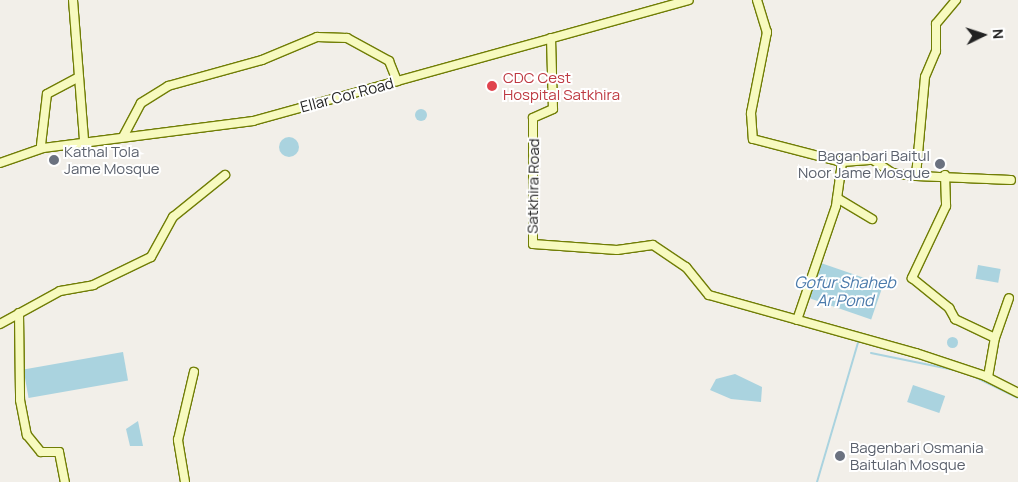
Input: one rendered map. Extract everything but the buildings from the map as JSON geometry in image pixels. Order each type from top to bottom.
[{"type":"street","points":[[73,0],[84,141]]},
{"type":"street","name":"Ellar Cor Road","points":[[0,163],[43,148],[84,141],[253,120],[688,0]]},
{"type":"street","points":[[757,0],[767,32],[751,113],[753,139],[842,162],[873,160],[892,173],[916,176],[945,175],[1011,180]]},
{"type":"street","points":[[916,176],[925,77],[936,51],[936,24],[956,0]]},
{"type":"street","points":[[123,137],[141,103],[168,86],[262,60],[317,37],[347,38],[389,61],[397,81]]},
{"type":"street","name":"Satkhira Road","points":[[552,38],[553,109],[533,118],[533,244],[617,250],[654,245],[686,267],[709,295],[797,320]]},
{"type":"street","points":[[40,145],[47,94],[79,77]]},
{"type":"street","points":[[842,162],[837,198],[797,320],[988,377],[1018,393]]},
{"type":"street","points":[[0,324],[60,291],[93,285],[151,257],[173,217],[225,175]]},
{"type":"street","points":[[945,175],[946,206],[912,278],[949,308],[955,319],[995,338]]},
{"type":"street","points":[[837,198],[872,219]]},
{"type":"street","points":[[988,377],[995,338],[1009,298]]},
{"type":"street","points":[[19,313],[20,400],[27,435],[41,452],[60,452],[65,482]]},
{"type":"street","points":[[185,482],[178,440],[194,372]]},
{"type":"water","points":[[419,109],[423,109],[427,115],[423,121],[419,121],[415,117],[415,113]]},
{"type":"water","points":[[289,137],[296,140],[299,147],[296,154],[289,157],[282,154],[279,147],[282,140]]},
{"type":"water","name":"Gofur Shaheb Ar Pond","points":[[818,262],[883,284],[871,319],[806,297]]},
{"type":"water","points":[[978,265],[1001,269],[998,283],[976,279]]},
{"type":"water","points":[[952,336],[958,342],[952,348],[946,342]]},
{"type":"water","points":[[123,352],[128,381],[29,398],[24,370]]},
{"type":"water","points":[[735,374],[762,387],[761,402],[731,399],[710,390],[716,379]]},
{"type":"water","points":[[913,385],[945,396],[939,413],[907,402]]},
{"type":"water","points":[[138,421],[143,446],[130,446],[126,429]]},
{"type":"waterway","points":[[817,482],[859,339]]},
{"type":"waterway","points":[[871,353],[959,371]]},
{"type":"waterway","points":[[971,375],[1018,398]]},
{"type":"place","name":"CDC Cest Hospital Satkhira","points":[[492,86]]},
{"type":"place","name":"Kathal Tola Jame Mosque","points":[[54,160]]},
{"type":"place","name":"Baganbari Baitul Noor Jame Mosque","points":[[940,164]]},
{"type":"place","name":"Bagenbari Osmania Baitulah Mosque","points":[[840,456]]}]
